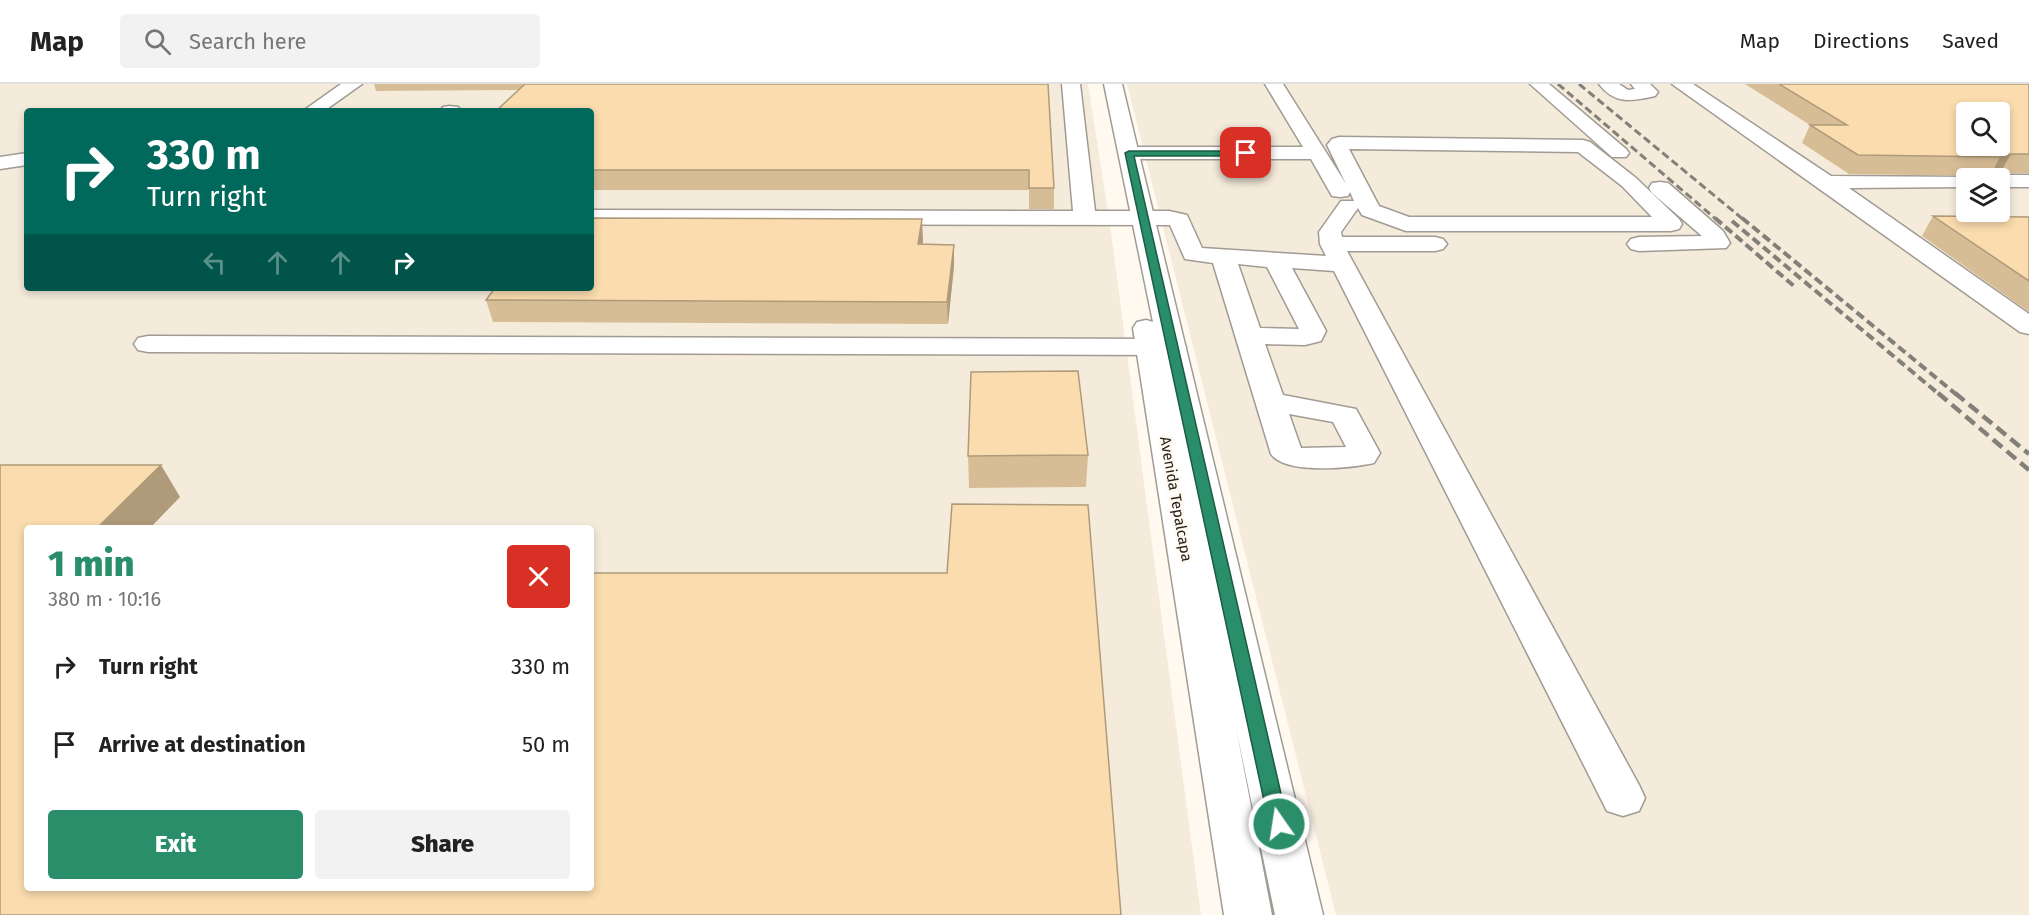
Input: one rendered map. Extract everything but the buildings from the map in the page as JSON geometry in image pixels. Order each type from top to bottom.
[{"type":"main road","points":[[317,108],[353,84]]},
{"type":"main road","points":[[1071,84],[1085,218]]},
{"type":"main road","name":"Avenida Tepalcapa","points":[[1100,84],[1134,218],[1160,347],[1299,915]]},
{"type":"main road","name":"Avenida Tepalcapa","points":[[1113,84],[1129,153],[1134,218]]},
{"type":"main road","points":[[1274,84],[1317,153],[1359,208],[1406,224],[1666,218]]},
{"type":"main road","points":[[594,217],[1179,220],[1183,224],[1193,254],[1276,260],[1337,254],[1718,243],[1715,236],[1539,84]]},
{"type":"main road","points":[[1608,84],[1625,96],[1649,92],[1640,84]]},
{"type":"main road","points":[[1681,84],[1826,182],[2029,326]]},
{"type":"main road","points":[[1359,208],[1337,145],[1339,143],[1583,146],[1629,182],[1666,218]]},
{"type":"main road","points":[[1129,153],[1317,153]]},
{"type":"main road","points":[[0,163],[24,159]]},
{"type":"main road","points":[[1826,182],[1956,181]]},
{"type":"main road","points":[[2010,181],[2029,181]]},
{"type":"main road","points":[[1623,798],[1337,254],[1330,232],[1359,208],[1666,218]]},
{"type":"main road","points":[[1223,255],[1270,402]]},
{"type":"main road","points":[[1249,336],[1312,335],[1313,331],[1276,260]]},
{"type":"main road","points":[[148,344],[1160,347]]},
{"type":"main road","name":"Avenida Tepalcapa","points":[[1160,347],[1248,915]]},
{"type":"shaded area","points":[[0,84],[1088,84],[1110,225],[1201,915],[0,915]]},
{"type":"shaded area","points":[[1127,84],[2029,84],[2029,915],[1336,915]]},
{"type":"railway","points":[[1558,84],[1717,220]]},
{"type":"railway","points":[[1579,84],[1744,220]]},
{"type":"railway","points":[[1715,218],[1795,287]]},
{"type":"railway","points":[[1742,218],[1957,395]]},
{"type":"railway","points":[[1732,221],[1940,395]]},
{"type":"railway","points":[[1938,393],[2029,470]]},
{"type":"railway","points":[[1955,393],[2029,454]]},
{"type":"route","points":[[1246,153],[1129,153],[1279,824]]}]
